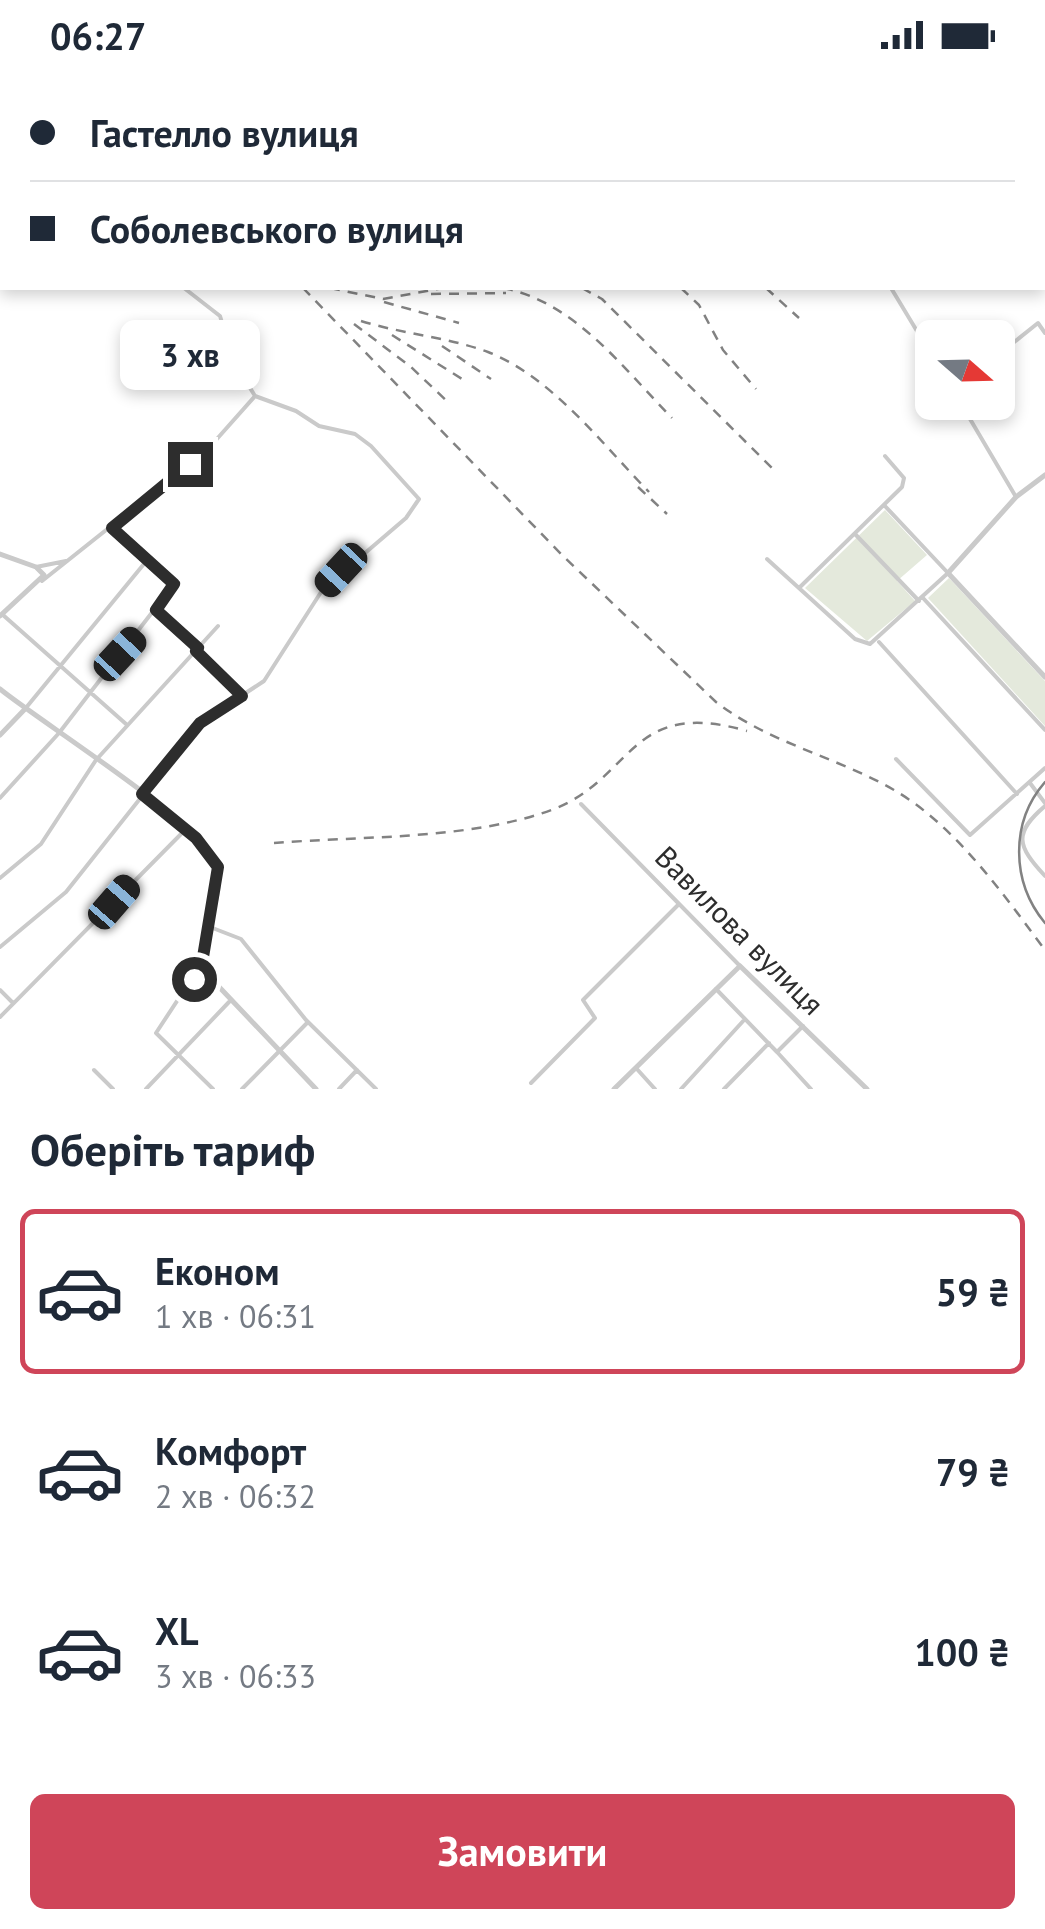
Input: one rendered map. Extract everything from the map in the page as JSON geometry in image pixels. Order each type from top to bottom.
[{"type":"street","points":[[0,947],[66,892],[200,723],[264,680],[323,588],[406,518],[419,499],[355,434],[318,426],[296,411],[254,396],[223,337],[220,316],[187,290]]},
{"type":"street","points":[[892,290],[915,328]]},
{"type":"street","points":[[1015,341],[1038,322],[1045,333]]},
{"type":"street","points":[[126,724],[1,614],[208,448],[254,396]]},
{"type":"street","points":[[971,420],[1016,496]]},
{"type":"street","points":[[798,588],[904,481],[885,456]]},
{"type":"street","points":[[768,559],[862,644],[878,640],[948,573],[1016,496],[1045,475]]},
{"type":"street","points":[[884,505],[1045,676]]},
{"type":"street","points":[[0,798],[59,733],[174,584],[112,528]]},
{"type":"street","points":[[855,534],[1045,730]]},
{"type":"street","points":[[0,554],[36,567],[44,575],[42,581]]},
{"type":"street","points":[[0,735],[148,559]]},
{"type":"street","points":[[36,567],[67,561]]},
{"type":"street","points":[[156,610],[242,696]]},
{"type":"street","points":[[0,878],[41,844],[96,760],[218,626]]},
{"type":"street","points":[[878,640],[1017,794]]},
{"type":"street","points":[[0,689],[205,846],[218,867],[202,963],[208,979],[316,1089]]},
{"type":"street","points":[[896,758],[970,835],[1045,768]]},
{"type":"street","points":[[1030,782],[1032,792],[1045,804],[1024,826],[1022,846],[1045,876]]},
{"type":"street","name":"Вавилова вулиця","points":[[581,804],[868,1089]]},
{"type":"street","points":[[1038,811],[1045,819]]},
{"type":"street","points":[[0,1018],[186,830]]},
{"type":"street","points":[[531,1083],[595,1018],[583,1000],[679,904]]},
{"type":"street","points":[[206,926],[241,939],[308,1022],[376,1089]]},
{"type":"street","points":[[202,963],[156,1033],[213,1089]]},
{"type":"street","points":[[614,1089],[740,966]]},
{"type":"street","points":[[716,989],[811,1089]]},
{"type":"street","points":[[0,990],[13,1002]]},
{"type":"street","points":[[146,1089],[229,1002]]},
{"type":"street","points":[[681,1089],[745,1019]]},
{"type":"street","points":[[242,1089],[308,1022]]},
{"type":"street","points":[[777,1052],[803,1026]]},
{"type":"street","points":[[724,1089],[768,1043]]},
{"type":"street","points":[[636,1068],[655,1089]]},
{"type":"street","points":[[94,1070],[112,1089]]},
{"type":"street","points":[[339,1089],[357,1070]]},
{"type":"shaded area","points":[[885,510],[927,555],[897,581],[915,601],[867,641],[805,588]]},
{"type":"shaded area","points":[[949,578],[1045,681],[1045,726],[928,598]]},
{"type":"tram line","points":[[1045,782],[1025,815],[1019,852],[1026,889],[1045,923]]},
{"type":"railway","points":[[305,290],[562,555],[716,702],[758,728],[872,778],[917,805],[977,862],[1045,950]]},
{"type":"railway","points":[[340,290],[383,299],[432,290]]},
{"type":"railway","points":[[510,290],[553,307],[575,322],[672,418]]},
{"type":"railway","points":[[586,290],[602,299],[772,468]]},
{"type":"railway","points":[[683,290],[699,305],[723,350],[756,389]]},
{"type":"railway","points":[[768,290],[799,318]]},
{"type":"railway","points":[[431,294],[506,293]]},
{"type":"railway","points":[[384,302],[459,323]]},
{"type":"railway","points":[[361,321],[472,347],[511,363],[575,413],[649,492]]},
{"type":"railway","points":[[354,324],[411,367],[450,404]]},
{"type":"railway","points":[[392,335],[462,379]]},
{"type":"railway","points":[[442,346],[491,379]]},
{"type":"railway","points":[[638,487],[667,514]]},
{"type":"railway","points":[[274,843],[452,832],[522,819],[580,795],[636,746],[678,724],[708,723],[747,731]]},
{"type":"route","points":[[190,464],[112,528],[174,584],[156,610],[242,696],[200,723],[142,794],[196,838],[218,867],[200,954],[202,963],[194,979]]}]
